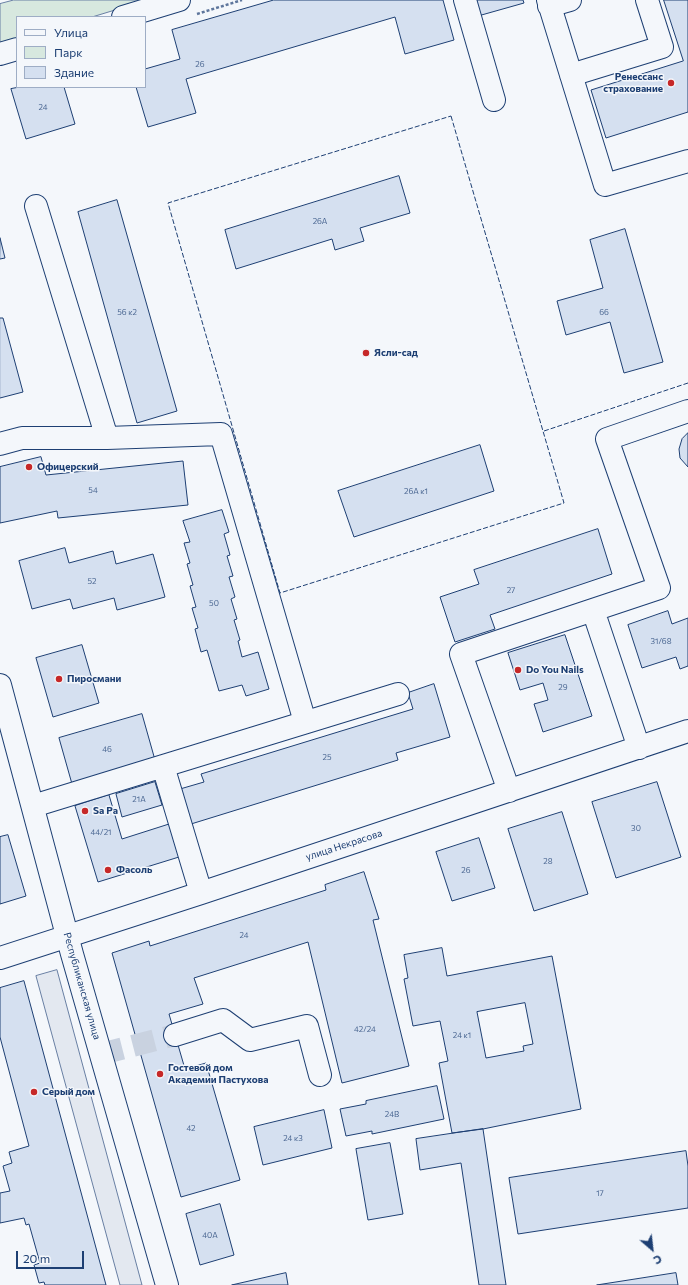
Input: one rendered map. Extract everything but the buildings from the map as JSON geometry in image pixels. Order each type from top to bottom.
[{"type":"street","points":[[126,16],[179,0]]},
{"type":"street","points":[[465,0],[494,100]]},
{"type":"street","points":[[570,0],[549,3],[605,185],[688,161]]},
{"type":"street","points":[[571,75],[662,47],[646,0]]},
{"type":"street","points":[[0,54],[16,49]]},
{"type":"street","points":[[36,206],[106,438]]},
{"type":"street","points":[[508,791],[462,654],[659,588],[606,439],[688,411]]},
{"type":"street","points":[[0,444],[22,438],[106,438],[221,434],[305,722]]},
{"type":"street","points":[[593,610],[639,748]]},
{"type":"street","name":"Республиканская улица","points":[[0,685],[68,936],[167,1285]]},
{"type":"street","points":[[33,806],[398,694]]},
{"type":"street","name":"улица Некрасова","points":[[0,958],[688,732]]},
{"type":"street","points":[[163,766],[201,893]]},
{"type":"street","points":[[175,1035],[223,1020],[250,1040],[307,1026],[320,1075]]},
{"type":"green space","points":[[14,0],[148,0],[95,16],[16,16],[16,40],[0,45],[0,4]]},
{"type":"shaded area","points":[[57,970],[142,1285],[120,1285],[36,976]]},
{"type":"tunnel","points":[[101,1054],[175,1035]]},
{"type":"fence","points":[[451,116],[564,503],[280,593],[168,203],[451,116]]},
{"type":"fence","points":[[544,431],[688,383]]},
{"type":"place","name":"Ренессанс страхование","points":[[671,83]]},
{"type":"place","name":"Ясли-сад","points":[[366,353]]},
{"type":"place","name":"Офицерский","points":[[29,467]]},
{"type":"place","name":"Do You Nails","points":[[518,670]]},
{"type":"place","name":"Пиросмани","points":[[59,679]]},
{"type":"place","name":"Sa Pa","points":[[85,811]]},
{"type":"place","name":"Фасоль","points":[[108,870]]},
{"type":"place","name":"Гостевой дом Академии Пастухова","points":[[160,1074]]},
{"type":"place","name":"Серый дом","points":[[34,1092]]}]
